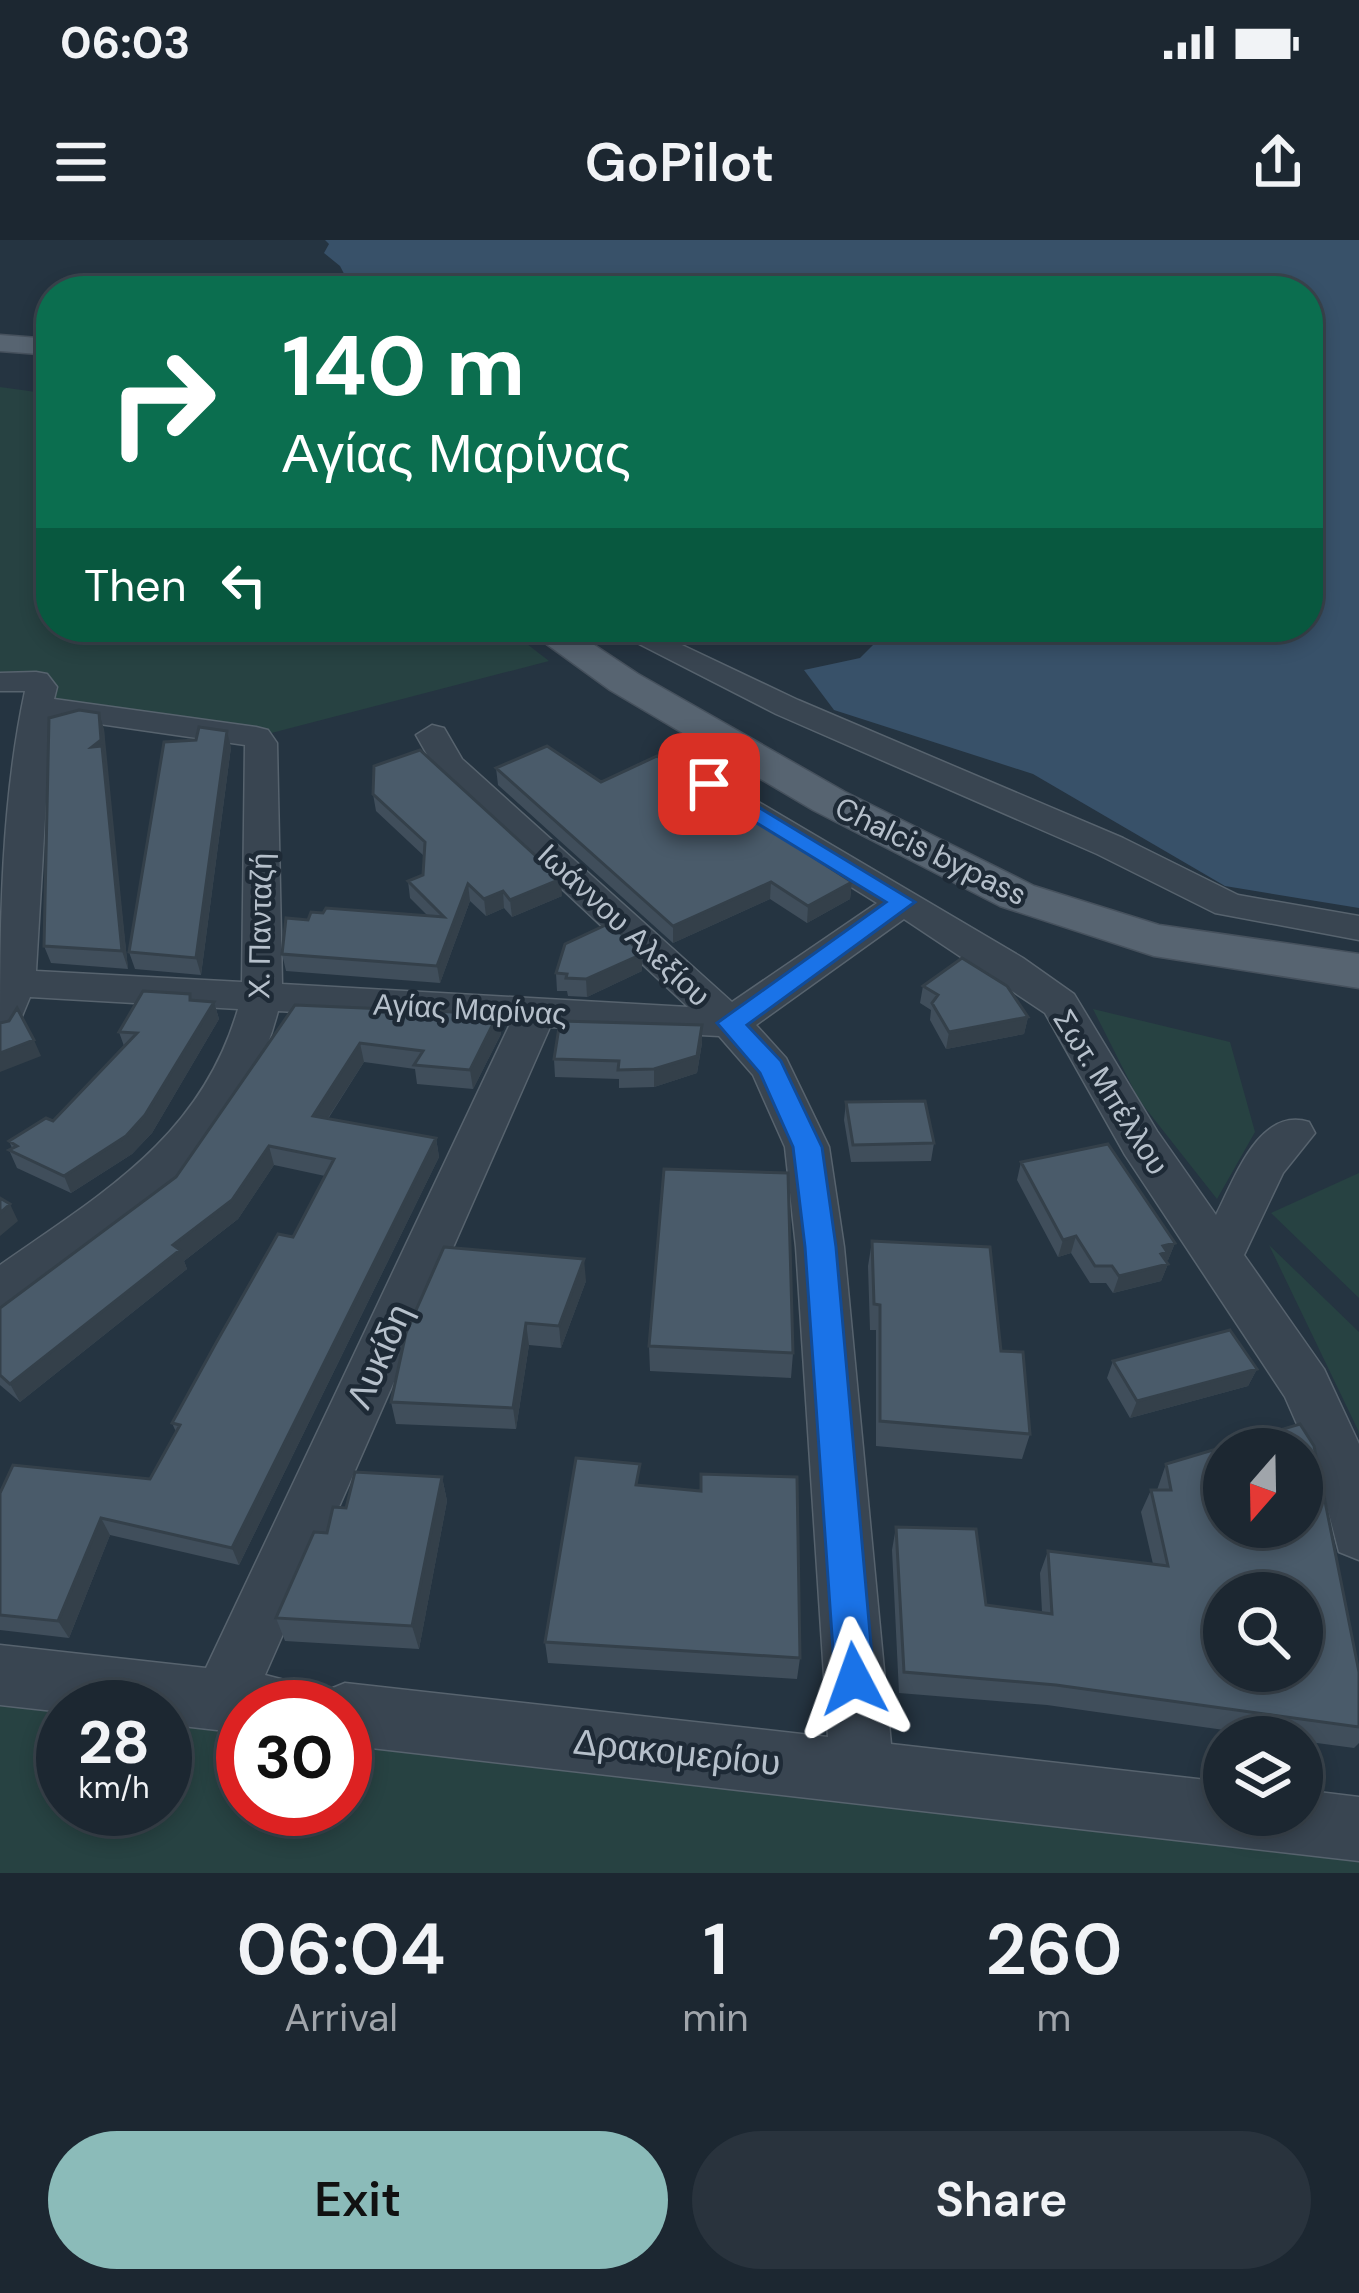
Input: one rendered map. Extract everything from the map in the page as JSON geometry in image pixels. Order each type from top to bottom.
[{"type":"main road","points":[[0,343],[36,346]]},
{"type":"main road","name":"Chalcis bypass","points":[[565,642],[829,801],[1017,896],[1154,940],[1359,971]]},
{"type":"street","points":[[651,642],[787,707],[1110,846],[1228,904],[1359,928]]},
{"type":"street","points":[[0,682],[36,681],[41,687],[4,1022],[0,1023]]},
{"type":"street","name":"Χ. Πανταζή","points":[[0,1292],[174,1164],[202,1131],[229,1085],[256,1033],[262,997],[261,743],[256,737],[38,706]]},
{"type":"street","name":"Ιωάννου Αλεξίου","points":[[432,735],[448,765],[730,1023],[771,1068],[807,1147],[820,1247],[862,1772]]},
{"type":"street","name":"Σωτ. Μπέλλου","points":[[672,761],[1060,1004],[1119,1109],[1306,1385],[1345,1472],[1359,1534]]},
{"type":"street","points":[[730,1023],[903,902]]},
{"type":"street","name":"Αγίας Μαρίνας","points":[[8,982],[730,1023]]},
{"type":"street","name":"Λυκίδη","points":[[232,1680],[536,1012]]},
{"type":"street","points":[[1218,1258],[1264,1163],[1293,1133]]},
{"type":"street","points":[[0,1675],[216,1699]]},
{"type":"street","name":"Δρακομερίου","points":[[372,1717],[1203,1812]]},
{"type":"street","points":[[1323,1825],[1359,1829]]},
{"type":"green space","points":[[0,387],[36,392],[36,642],[524,642],[549,661],[256,737],[38,706],[41,687],[0,682]]},
{"type":"green space","points":[[1093,1009],[1230,1042],[1255,1132],[1217,1199],[1139,1100]]},
{"type":"green space","points":[[1359,1173],[1359,1298],[1271,1213]]},
{"type":"green space","points":[[1269,1245],[1359,1332],[1359,1435],[1358,1430]]},
{"type":"green space","points":[[0,1675],[38,1680],[36,1836],[192,1836],[192,1700],[216,1703],[216,1836],[372,1836],[372,1717],[1203,1811],[1203,1836],[1323,1836],[1323,1825],[1359,1829],[1359,1873],[0,1873]]},
{"type":"water","points":[[325,240],[1359,240],[1359,908],[1225,886],[1033,774],[834,710],[804,670],[860,658],[876,642],[1323,642],[1323,276],[345,276],[324,253],[329,244]]},
{"type":"building","points":[[79,710],[99,713],[101,740],[92,747],[102,746],[122,951],[44,946],[49,718]]},
{"type":"building","points":[[199,727],[227,731],[196,958],[129,952],[164,742],[196,740]]},
{"type":"building","points":[[547,746],[601,782],[657,756],[852,882],[808,906],[771,882],[673,926],[496,768]]},
{"type":"building","points":[[420,750],[561,879],[510,900],[503,891],[484,899],[468,884],[437,966],[282,954],[286,918],[308,920],[311,912],[323,913],[326,908],[444,917],[408,881],[423,875],[425,842],[373,794],[374,766]]},
{"type":"building","points":[[610,923],[642,954],[586,979],[556,973],[565,944]]},
{"type":"building","points":[[962,958],[1007,986],[1028,1017],[949,1032],[932,1003],[938,995],[923,986]]},
{"type":"building","points":[[143,991],[190,994],[190,1000],[214,1002],[145,1115],[126,1136],[64,1176],[9,1150],[17,1146],[9,1141],[46,1118],[53,1121],[137,1033],[119,1032]]},
{"type":"building","points":[[295,1005],[498,1014],[470,1070],[414,1065],[423,1051],[360,1043],[313,1116],[436,1138],[232,1548],[101,1518],[58,1621],[0,1615],[0,1493],[13,1465],[150,1479],[180,1425],[172,1423],[278,1234],[293,1237],[334,1159],[269,1146],[232,1200],[173,1245],[180,1250],[10,1384],[0,1375],[0,1308],[176,1177]]},
{"type":"building","points":[[17,1008],[34,1040],[0,1053],[0,1023],[9,1021]]},
{"type":"building","points":[[560,1021],[702,1025],[697,1056],[654,1069],[618,1070],[619,1061],[554,1059]]},
{"type":"building","points":[[925,1101],[934,1143],[853,1145],[846,1102]]},
{"type":"building","points":[[1108,1144],[1175,1243],[1163,1246],[1167,1252],[1161,1254],[1168,1264],[1119,1276],[1112,1266],[1095,1266],[1076,1236],[1063,1240],[1021,1162]]},
{"type":"building","points":[[664,1169],[788,1173],[793,1353],[649,1346]]},
{"type":"building","points":[[872,1241],[990,1247],[1001,1351],[1023,1352],[1030,1434],[880,1421],[880,1305],[874,1304]]},
{"type":"building","points":[[444,1247],[584,1259],[559,1326],[526,1323],[513,1408],[391,1402],[406,1333]]},
{"type":"building","points":[[1230,1330],[1257,1369],[1137,1401],[1113,1361]]},
{"type":"building","points":[[1203,1453],[1203,1548],[1323,1548],[1323,1491],[1359,1672],[1359,1727],[1323,1722],[1323,1716],[1280,1716],[1056,1685],[904,1672],[896,1527],[976,1529],[986,1605],[1052,1614],[1048,1551],[1168,1566],[1151,1490],[1171,1490],[1166,1464]]},
{"type":"building","points":[[576,1458],[640,1464],[636,1485],[701,1491],[701,1474],[797,1477],[800,1658],[545,1642]]},
{"type":"building","points":[[355,1472],[442,1477],[412,1626],[276,1618],[314,1532],[327,1533],[333,1507],[346,1508]]},
{"type":"route","points":[[709,784],[903,902],[730,1023],[771,1068],[807,1147],[820,1247],[854,1679]]}]
